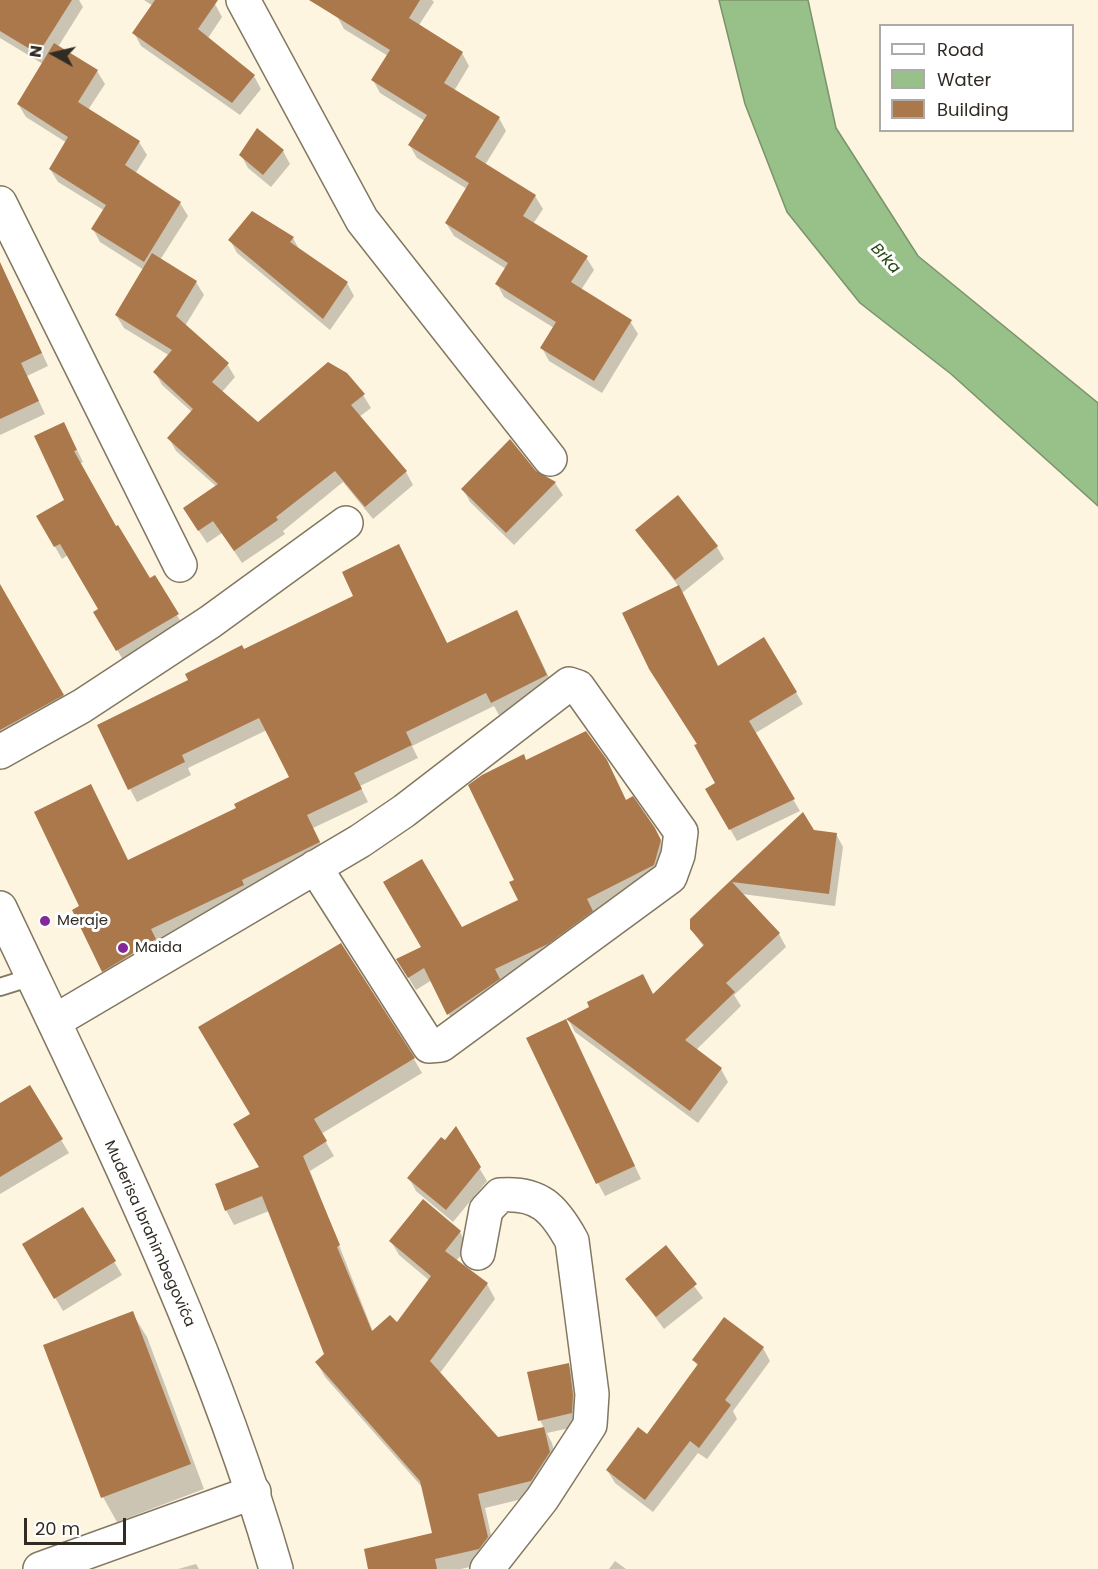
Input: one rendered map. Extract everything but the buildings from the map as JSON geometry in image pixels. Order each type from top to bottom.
[{"type":"street","points":[[243,0],[362,220],[550,459]]},
{"type":"street","points":[[0,203],[180,565]]},
{"type":"street","points":[[0,752],[82,706],[210,622],[346,523]]},
{"type":"street","points":[[55,1021],[315,867],[360,841],[404,811],[569,684],[578,687],[681,832],[678,855],[670,877],[441,1045],[429,1046],[315,867]]},
{"type":"street","name":"Muderisa Ibrahimbegovića","points":[[0,908],[55,1021],[176,1291],[254,1492],[276,1569]]},
{"type":"street","points":[[478,1253],[486,1210],[500,1195],[522,1194],[541,1202],[560,1220],[572,1241],[592,1394],[590,1425],[542,1499],[487,1569]]},
{"type":"street","points":[[40,1569],[254,1492]]},
{"type":"lane","points":[[0,987],[32,977]]},
{"type":"water","name":"Brka","points":[[719,0],[808,0],[836,128],[918,256],[1098,403],[1098,506],[951,374],[860,303],[787,212],[745,104]]},
{"type":"place","name":"Meraje","points":[[45,921]]},
{"type":"place","name":"Maida","points":[[123,948]]}]
